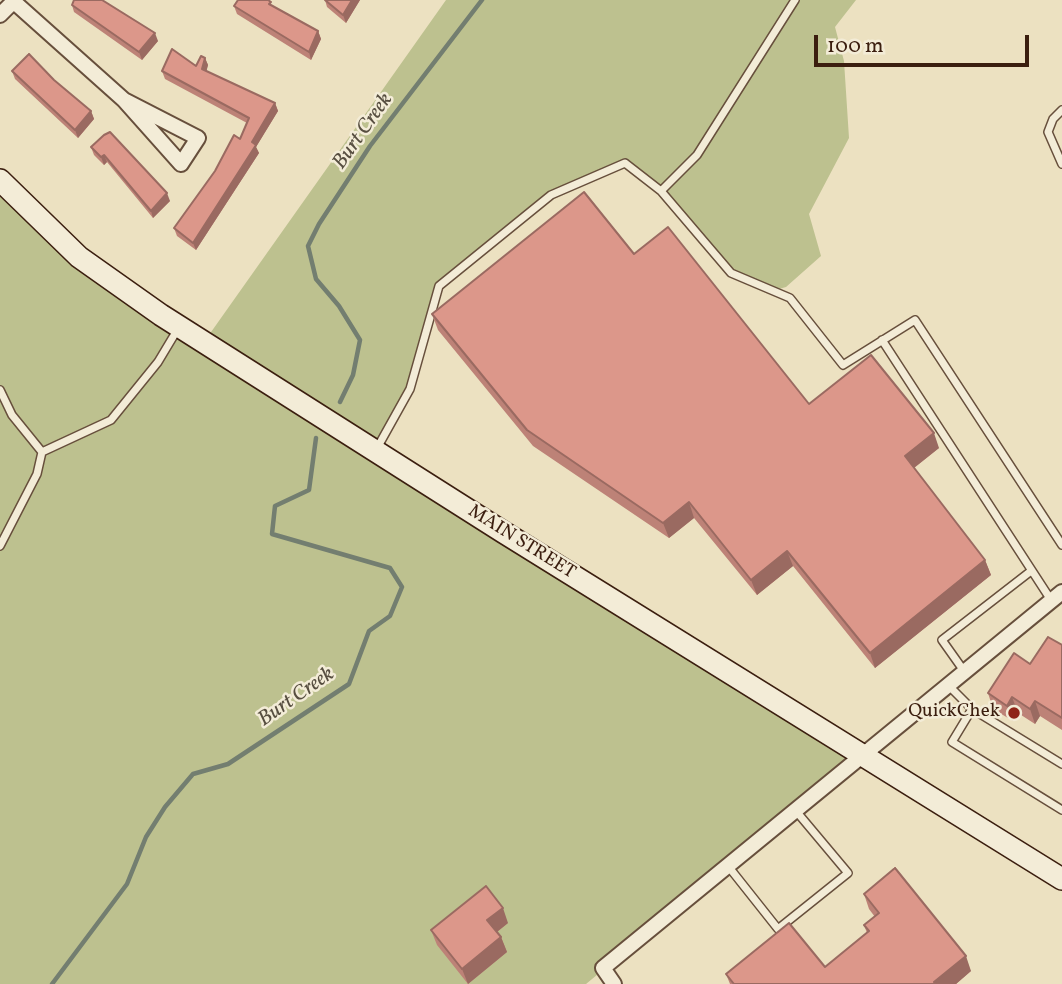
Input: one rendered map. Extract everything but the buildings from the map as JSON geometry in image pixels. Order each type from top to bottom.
[{"type":"main road","name":"MAIN STREET","points":[[0,180],[79,257],[179,327],[1062,879]]},
{"type":"street","points":[[0,15],[14,0],[124,100],[181,164],[198,138],[124,100]]},
{"type":"street","points":[[614,984],[603,968],[947,684],[1058,597]]},
{"type":"lane","points":[[661,191],[697,155],[795,0]]},
{"type":"lane","points":[[1062,110],[1053,119],[1048,132],[1062,164]]},
{"type":"lane","points":[[375,451],[410,389],[439,286],[551,195],[625,163],[661,191],[731,273],[790,298],[844,365],[915,320],[1062,545]]},
{"type":"lane","points":[[42,452],[111,419],[159,362],[179,327]]},
{"type":"lane","points":[[882,340],[1031,571],[1058,597]]},
{"type":"lane","points":[[0,390],[12,415],[42,452]]},
{"type":"lane","points":[[0,546],[37,474],[42,452]]},
{"type":"lane","points":[[964,671],[942,640],[1031,571]]},
{"type":"lane","points":[[947,684],[972,709],[1062,764]]},
{"type":"lane","points":[[972,709],[952,742],[1062,810]]},
{"type":"lane","points":[[728,866],[778,929],[848,873],[796,811]]},
{"type":"green space","points":[[446,0],[856,0],[835,27],[844,61],[849,138],[809,214],[821,256],[786,287],[772,291],[731,273],[661,191],[625,163],[551,195],[439,286],[410,389],[376,450],[863,755],[586,984],[0,984],[0,177],[79,257],[204,342]]},
{"type":"waterway","name":"Burt Creek","points":[[340,402],[353,375],[360,340],[339,306],[316,279],[308,246],[319,224],[370,146],[482,0]]},
{"type":"waterway","name":"Burt Creek","points":[[52,984],[127,884],[146,837],[165,807],[193,774],[228,764],[349,684],[369,631],[390,616],[402,587],[390,568],[272,534],[275,506],[309,490],[316,438]]},
{"type":"place","name":"QuickChek","points":[[1014,713]]}]
